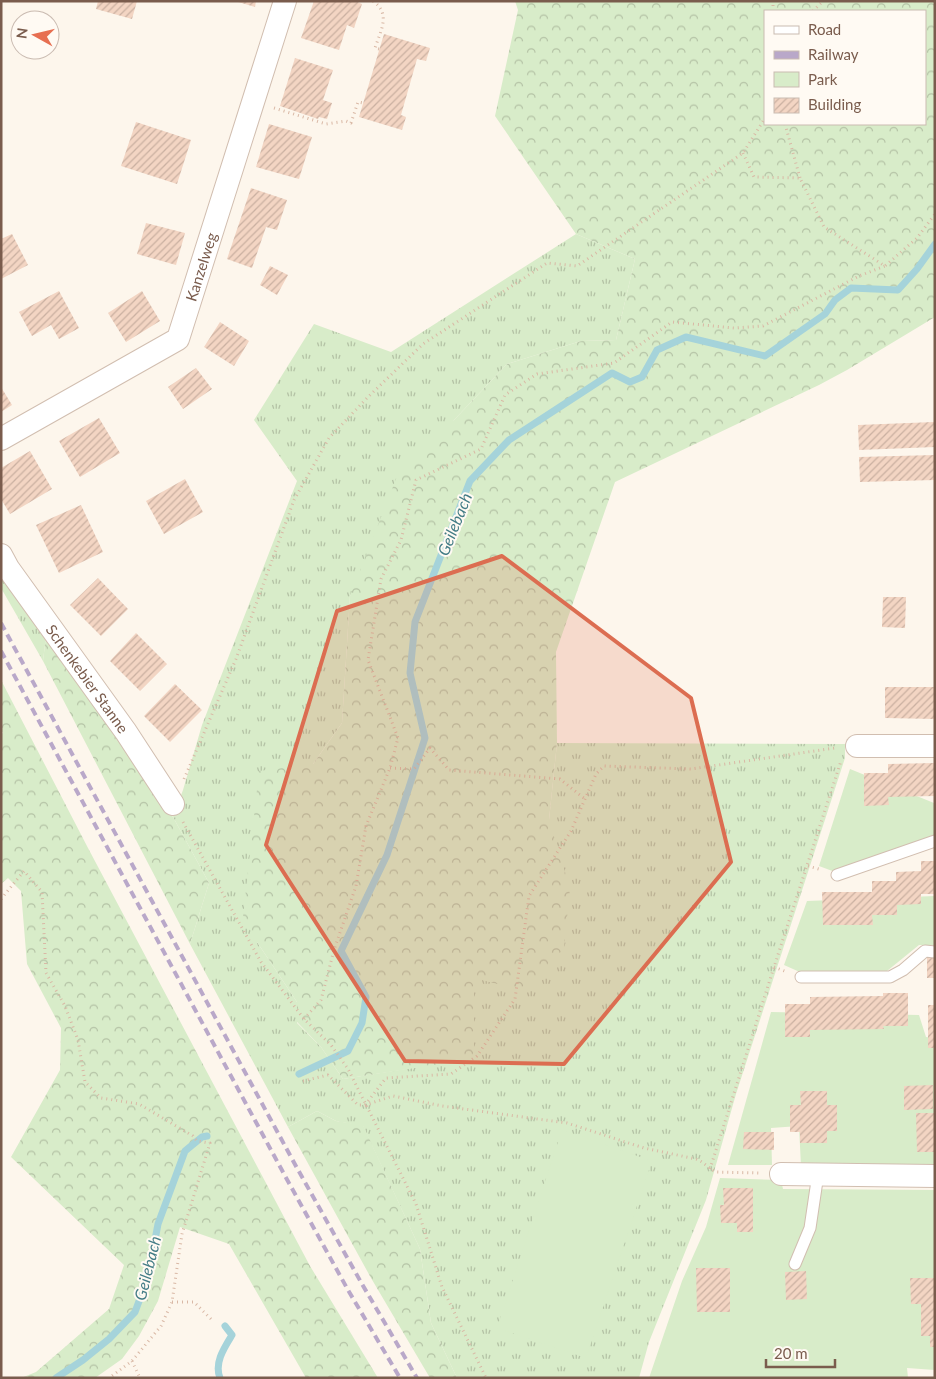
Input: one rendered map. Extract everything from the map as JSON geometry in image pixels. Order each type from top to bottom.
[{"type":"street","name":"Kanzelweg","points":[[1,439],[178,339],[285,1]]},
{"type":"street","name":"Schenkebier Stanne","points":[[1,555],[8,568],[126,732],[173,804]]},
{"type":"street","points":[[852,746],[935,746]]},
{"type":"street","points":[[781,1174],[935,1176]]},
{"type":"lane","points":[[837,875],[935,841]]},
{"type":"lane","points":[[801,977],[890,977],[903,970],[925,951],[935,952]]},
{"type":"lane","points":[[796,1264],[810,1228],[818,1174]]},
{"type":"path","points":[[373,1],[384,13],[384,21],[375,48],[379,49]]},
{"type":"path","points":[[814,10],[823,1]]},
{"type":"path","points":[[253,101],[326,124],[346,121],[351,123],[358,102],[363,103]]},
{"type":"path","points":[[486,1378],[442,1287],[416,1204],[348,1070],[331,1045],[304,1019],[262,962],[173,804],[236,659],[294,500],[329,438],[423,344],[548,263],[577,266],[743,153],[764,120]]},
{"type":"path","points":[[785,125],[800,178],[824,227],[885,266]]},
{"type":"path","points":[[743,153],[754,177],[800,178]]},
{"type":"path","points":[[304,1019],[321,1000],[334,950],[356,886],[366,826],[390,768],[398,738],[368,660],[382,579],[401,540],[416,480],[481,450],[505,395],[537,374],[614,363],[672,322],[734,328],[763,326],[859,276],[885,266],[917,238],[935,214]]},
{"type":"path","points":[[365,1104],[386,1078],[451,1074],[477,1056],[515,999],[529,896],[571,831],[596,774],[604,766],[691,769],[852,746],[774,967],[710,1169]]},
{"type":"path","points":[[390,768],[414,769],[430,748],[449,770],[560,779],[585,799]]},
{"type":"path","points":[[1,899],[24,871],[42,892],[46,973],[65,1006],[78,1040],[85,1082],[101,1098],[139,1104],[193,1136],[197,1141],[210,1144],[182,1234],[172,1302],[161,1326],[132,1360],[109,1378]]},
{"type":"path","points":[[303,1081],[328,1075],[358,1105],[393,1096],[442,1106],[567,1123],[644,1148],[696,1158],[716,1172],[781,1174]]},
{"type":"path","points":[[172,1302],[194,1302],[212,1320]]},
{"type":"path","points":[[132,1360],[140,1378]]},
{"type":"highlighted area","points":[[502,556],[691,698],[731,862],[564,1064],[405,1061],[266,845],[337,611]]},
{"type":"green space","points":[[515,1],[935,1],[935,317],[819,385],[615,482],[556,652],[557,743],[549,820],[570,888],[564,948],[528,992],[474,978],[474,1059],[343,1079],[321,1047],[297,1022],[297,1002],[257,942],[243,917],[259,771],[313,764],[342,723],[350,596],[398,474],[454,420],[507,364],[581,341],[616,340],[635,259],[576,234],[495,116],[518,10]]},
{"type":"green space","points":[[576,234],[635,259],[616,340],[581,341],[507,364],[454,420],[350,596],[342,723],[313,764],[257,942],[297,1002],[297,1023],[321,1047],[343,1079],[474,1058],[474,978],[549,820],[557,743],[845,744],[845,758],[736,1094],[706,1200],[649,1342],[639,1378],[457,1378],[431,1323],[420,1249],[363,1126],[336,1121],[317,1111],[288,1127],[190,944],[209,883],[173,817],[202,725],[297,481],[254,420],[314,324],[391,352]]},
{"type":"green space","points":[[1,573],[46,636],[43,661],[1,588]]},
{"type":"green space","points":[[46,636],[173,817],[209,883],[190,944],[43,661]]},
{"type":"green space","points":[[1,680],[310,1266],[378,1378],[306,1378],[229,1244],[180,1227],[158,1301],[139,1336],[122,1359],[95,1378],[21,1378],[36,1372],[109,1309],[124,1265],[11,1157],[60,1070],[61,1028],[27,964],[21,891],[8,878],[1,884],[1,734],[3,733],[1,730]]},
{"type":"green space","points":[[850,769],[934,803],[934,835],[835,872],[819,866]]},
{"type":"green space","points":[[935,896],[935,945],[919,945],[887,971],[802,973],[784,965],[807,901]]},
{"type":"green space","points":[[771,1012],[919,1015],[926,1037],[935,1038],[935,1166],[801,1166],[799,1126],[771,1128],[772,1165],[728,1165]]},
{"type":"green space","points":[[317,1111],[336,1121],[363,1125],[420,1249],[431,1323],[457,1378],[430,1378],[371,1278],[288,1127]]},
{"type":"green space","points":[[562,1130],[652,1161],[586,1358],[497,1328]]},
{"type":"green space","points":[[720,1178],[781,1180],[783,1189],[935,1190],[935,1370],[907,1368],[908,1378],[649,1378],[682,1281],[706,1227]]},
{"type":"building","points":[[98,1],[137,1],[132,19],[96,9]]},
{"type":"building","points":[[235,1],[256,1],[255,7]]},
{"type":"building","points":[[314,1],[355,1],[362,4],[354,28],[347,25],[339,50],[301,38]]},
{"type":"building","points":[[384,34],[430,48],[426,61],[417,59],[401,115],[406,117],[402,130],[359,117]]},
{"type":"building","points":[[295,58],[333,70],[323,100],[332,103],[327,119],[319,117],[318,119],[280,106]]},
{"type":"building","points":[[136,122],[191,140],[177,184],[121,166]]},
{"type":"building","points":[[269,124],[312,137],[299,179],[256,167]]},
{"type":"building","points":[[251,188],[287,200],[277,230],[266,227],[252,268],[227,259]]},
{"type":"building","points":[[146,223],[185,233],[176,265],[137,254]]},
{"type":"building","points":[[12,234],[28,265],[1,279],[1,239]]},
{"type":"building","points":[[270,266],[288,275],[277,295],[260,285]]},
{"type":"building","points":[[59,291],[79,328],[59,339],[51,325],[32,336],[19,312]]},
{"type":"building","points":[[142,291],[160,321],[126,342],[108,313]]},
{"type":"building","points":[[220,322],[249,341],[234,366],[204,347]]},
{"type":"building","points":[[196,368],[212,389],[183,409],[168,387]]},
{"type":"building","points":[[1,387],[12,405],[1,412]]},
{"type":"building","points":[[99,418],[120,453],[80,477],[59,441]]},
{"type":"building","points":[[934,422],[935,447],[859,450],[858,425]]},
{"type":"building","points":[[30,451],[52,489],[10,514],[1,499],[1,468]]},
{"type":"building","points":[[935,455],[935,480],[860,482],[859,457]]},
{"type":"building","points":[[185,479],[203,512],[164,534],[146,501]]},
{"type":"building","points":[[81,505],[103,552],[59,573],[36,525]]},
{"type":"building","points":[[98,578],[128,609],[101,636],[70,605]]},
{"type":"building","points":[[883,597],[906,597],[905,628],[882,627]]},
{"type":"building","points":[[136,633],[167,664],[140,691],[110,661]]},
{"type":"building","points":[[175,684],[202,710],[170,742],[144,716]]},
{"type":"building","points":[[885,687],[935,687],[935,719],[885,718]]},
{"type":"building","points":[[935,763],[935,796],[888,797],[889,805],[864,806],[864,773],[888,773],[888,764]]},
{"type":"building","points":[[921,861],[935,861],[935,894],[921,894],[921,904],[897,905],[897,915],[872,915],[873,925],[823,925],[822,892],[872,892],[872,881],[896,881],[896,872],[921,871]]},
{"type":"building","points":[[927,955],[935,955],[935,978],[927,978]]},
{"type":"building","points":[[883,993],[908,993],[908,1026],[883,1026],[884,1029],[810,1030],[810,1037],[785,1037],[785,1004],[810,1004],[810,997],[883,996]]},
{"type":"building","points":[[928,1005],[935,1005],[935,1048],[928,1048]]},
{"type":"building","points":[[933,1085],[933,1109],[904,1110],[904,1086]]},
{"type":"building","points":[[800,1091],[827,1091],[827,1105],[837,1105],[837,1131],[827,1131],[827,1143],[800,1143],[800,1132],[790,1132],[790,1105],[801,1105]]},
{"type":"building","points":[[916,1113],[935,1113],[935,1152],[917,1152]]},
{"type":"building","points":[[744,1132],[774,1132],[774,1150],[743,1149]]},
{"type":"building","points":[[723,1188],[753,1188],[753,1232],[737,1232],[737,1223],[721,1223],[720,1205],[724,1205]]},
{"type":"building","points":[[696,1268],[730,1268],[730,1312],[697,1312]]},
{"type":"building","points":[[806,1271],[807,1299],[786,1300],[785,1272]]},
{"type":"building","points":[[910,1278],[935,1278],[935,1347],[930,1347],[930,1336],[921,1336],[921,1304],[911,1304]]},
{"type":"waterway","name":"Geilebach","points":[[299,1074],[348,1051],[362,1023],[366,997],[341,951],[387,855],[425,738],[410,673],[415,622],[470,481],[509,440],[612,373],[630,382],[642,377],[657,350],[686,337],[765,356],[825,314],[835,300],[851,288],[898,290],[917,269],[935,244]]},
{"type":"waterway","name":"Geilebach","points":[[56,1378],[83,1360],[109,1339],[135,1312],[148,1277],[158,1224],[185,1151],[202,1137],[207,1136]]},
{"type":"waterway","points":[[220,1378],[218,1372],[219,1361],[232,1335],[225,1326]]},
{"type":"railway","points":[[1,623],[297,1168],[417,1378]]},
{"type":"railway","points":[[1,651],[284,1174],[348,1290],[400,1378]]}]
